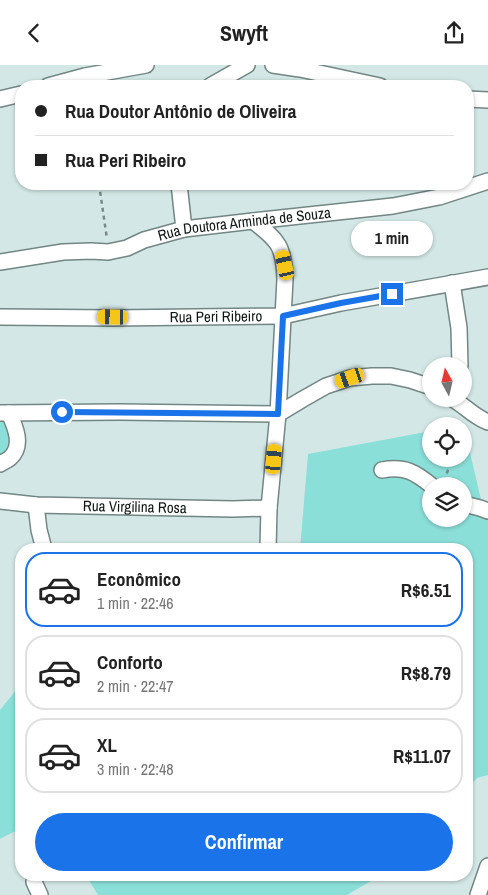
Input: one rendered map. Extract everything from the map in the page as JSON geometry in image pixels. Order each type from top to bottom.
[{"type":"street","points":[[70,80],[146,65]]},
{"type":"street","points":[[221,80],[247,65]]},
{"type":"street","points":[[273,65],[352,80]]},
{"type":"street","points":[[0,99],[15,95]]},
{"type":"street","points":[[474,99],[488,100]]},
{"type":"street","name":"Rua Doutora Arminda de Souza","points":[[474,187],[488,181]]},
{"type":"street","points":[[180,190],[184,229]]},
{"type":"street","name":"Rua Doutora Arminda de Souza","points":[[0,262],[63,252],[108,252],[127,248],[144,240],[184,229],[393,206],[463,190]]},
{"type":"street","points":[[253,221],[268,231],[275,239],[282,251],[285,265],[278,414],[269,508],[268,543]]},
{"type":"street","name":"Rua Peri Ribeiro","points":[[0,317],[283,316],[341,303],[488,277]]},
{"type":"street","points":[[452,283],[459,328],[460,357]]},
{"type":"street","points":[[4,413],[278,414],[326,386],[350,378],[391,376],[410,379],[422,384]]},
{"type":"street","points":[[464,407],[470,413],[488,422]]},
{"type":"street","points":[[0,464],[11,457],[16,449],[18,437],[15,426],[4,413]]},
{"type":"street","points":[[382,470],[394,468],[410,471],[422,479]]},
{"type":"street","name":"Rua Virgilina Rosa","points":[[0,501],[36,505],[269,508]]},
{"type":"street","points":[[36,505],[42,543]]},
{"type":"street","points":[[472,506],[488,511]]},
{"type":"street","points":[[478,895],[488,866]]},
{"type":"path","points":[[100,190],[108,252]]},
{"type":"shaded area","points":[[0,417],[4,417],[13,447],[0,460]]},
{"type":"shaded area","points":[[422,433],[422,467],[472,467],[472,461],[483,508],[488,512],[488,775],[477,778],[473,782],[473,543],[301,543],[308,454]]},
{"type":"shaded area","points":[[15,691],[15,831],[0,839],[0,710]]},
{"type":"shaded area","points":[[89,881],[371,881],[347,895],[98,895]]},
{"type":"route","points":[[62,412],[278,414],[283,316],[392,294]]}]
